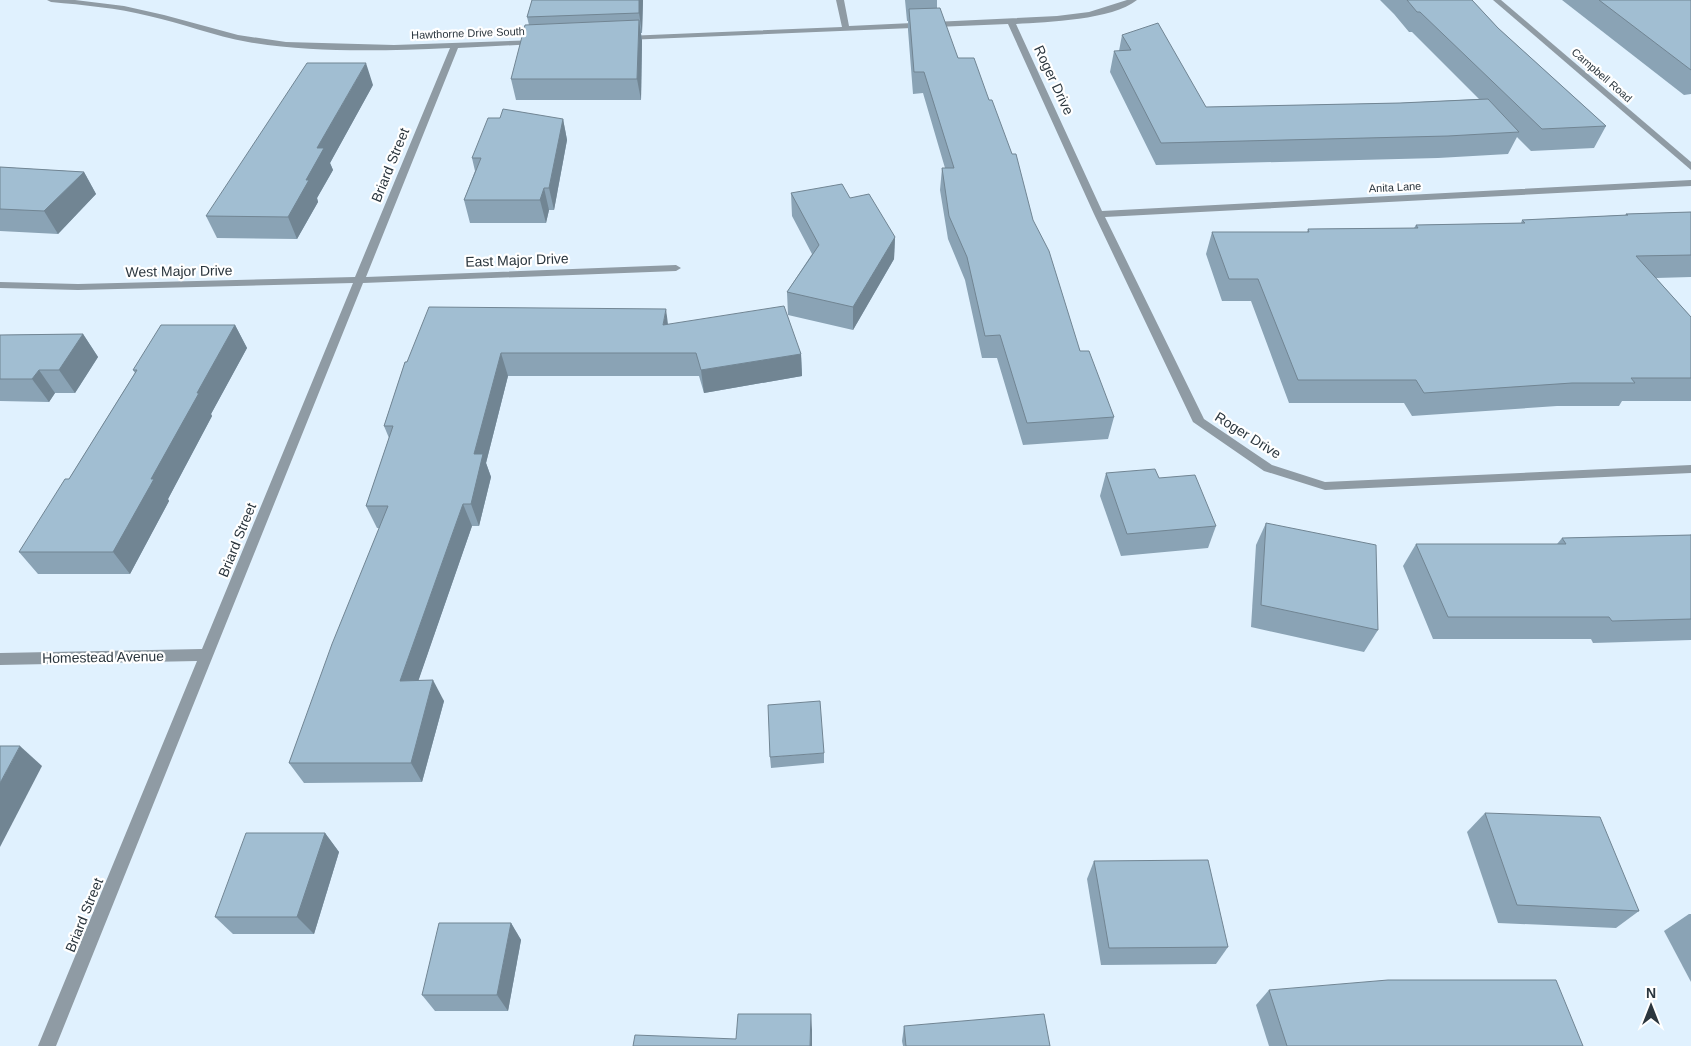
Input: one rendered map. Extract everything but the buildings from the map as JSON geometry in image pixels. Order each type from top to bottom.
[{"type":"street","name":"Hawthorne Drive South","points":[[51,0],[106,5],[150,14],[192,27],[248,39],[288,44],[330,46],[543,42]]},
{"type":"street","points":[[840,0],[846,29]]},
{"type":"street","points":[[621,38],[1011,22],[1074,16],[1111,9],[1133,0]]},
{"type":"street","name":"Campbell Road","points":[[1498,0],[1691,167]]},
{"type":"street","name":"Roger Drive","points":[[1011,22],[1099,214],[1198,422],[1268,468],[1325,486],[1691,469]]},
{"type":"street","name":"Briard Street","points":[[47,1046],[455,45]]},
{"type":"street","name":"Anita Lane","points":[[1099,214],[1691,183]]},
{"type":"street","name":"East Major Drive","points":[[359,280],[676,268]]},
{"type":"street","name":"West Major Drive","points":[[0,285],[78,287],[359,280]]},
{"type":"street","name":"Homestead Avenue","points":[[0,659],[206,655]]}]
